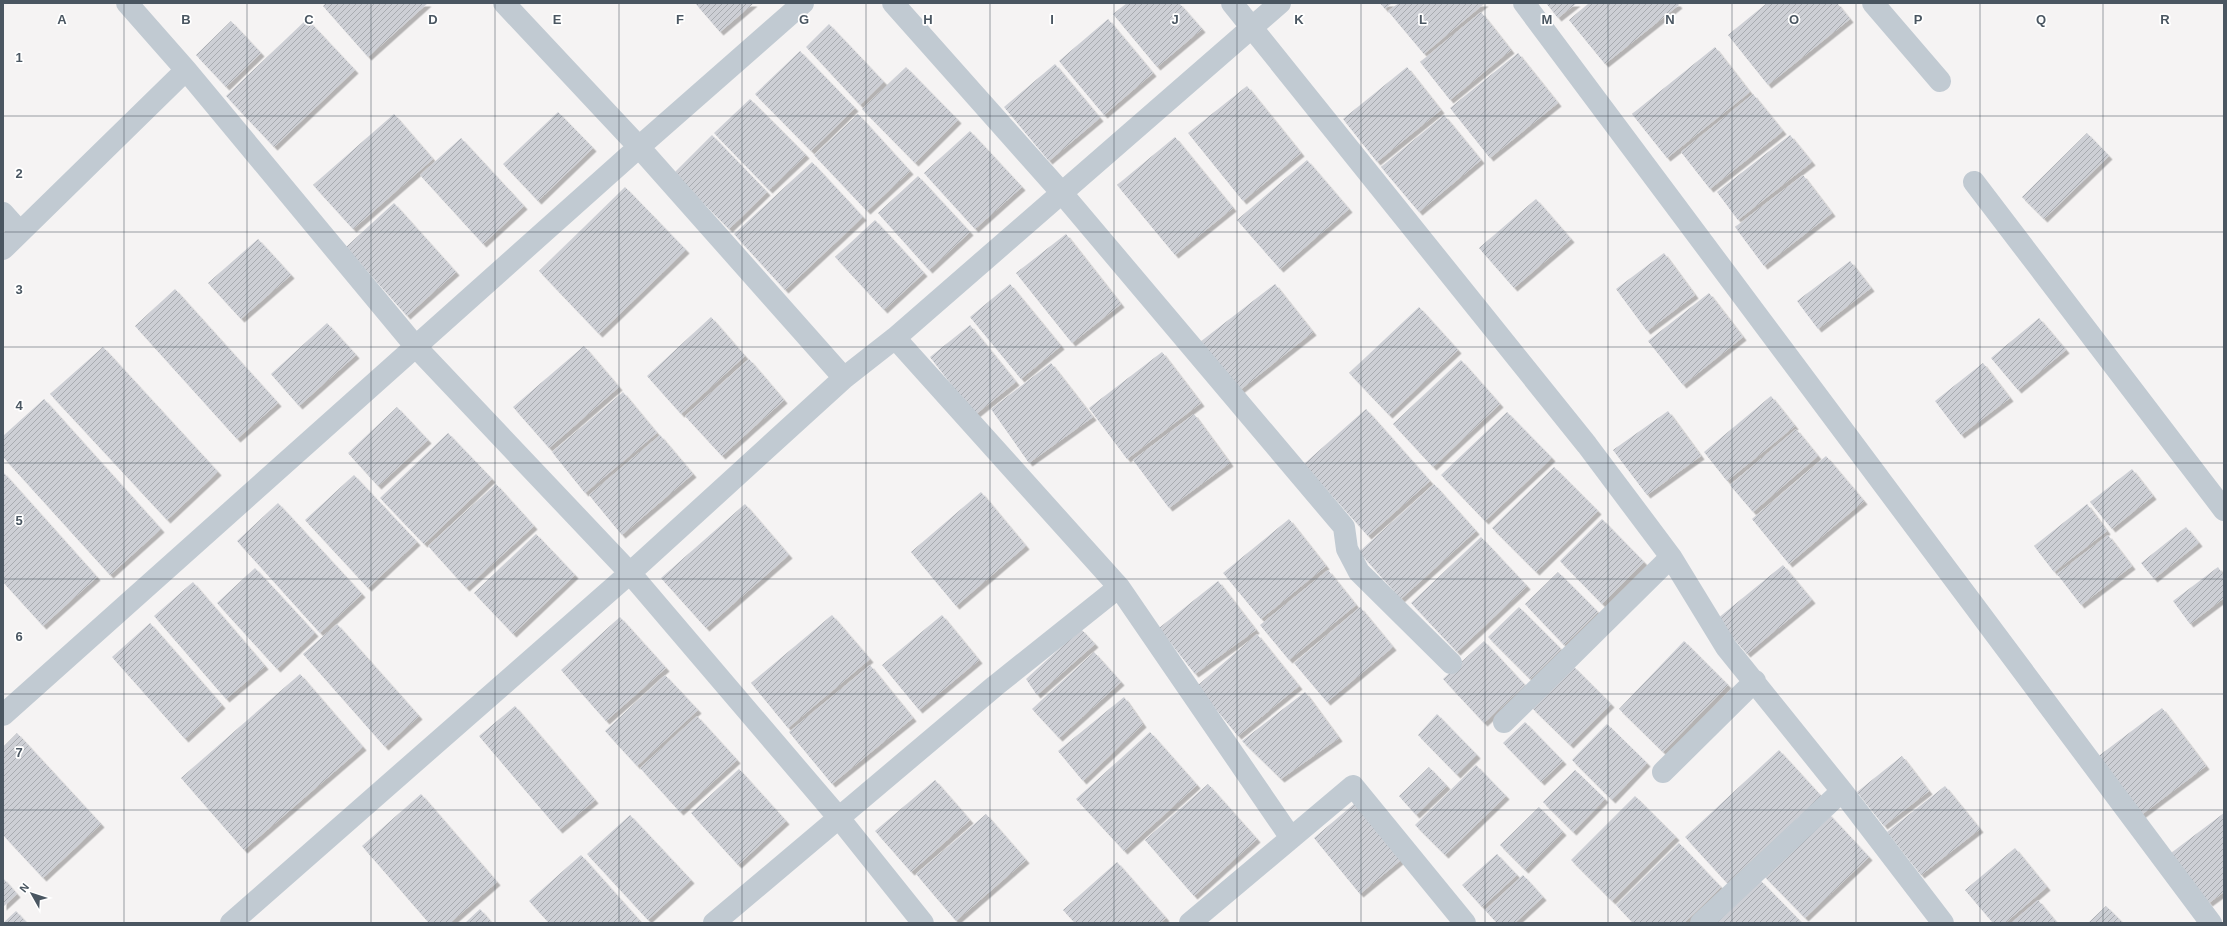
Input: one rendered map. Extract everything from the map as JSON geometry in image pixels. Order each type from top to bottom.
[{"type":"street","points":[[127,3],[186,70],[416,348],[630,573],[839,818],[924,923]]},
{"type":"street","points":[[504,3],[638,147],[844,378]]},
{"type":"street","points":[[3,715],[416,348],[638,147],[803,3]]},
{"type":"street","points":[[894,3],[1061,192],[1344,527],[1347,549],[1359,572],[1451,663]]},
{"type":"street","points":[[1232,3],[1587,445],[1671,557],[1726,646],[1842,791],[1943,923]]},
{"type":"street","points":[[231,923],[630,573],[844,378],[895,338],[1280,3]]},
{"type":"street","points":[[1524,3],[2211,923]]},
{"type":"street","points":[[1873,3],[1940,81]]},
{"type":"street","points":[[3,249],[186,70]]},
{"type":"street","points":[[1974,182],[2224,510]]},
{"type":"street","points":[[3,213],[20,232]]},
{"type":"street","points":[[895,338],[1119,586],[1291,838]]},
{"type":"street","points":[[1504,722],[1671,557]]},
{"type":"street","points":[[714,923],[996,686],[1119,586]]},
{"type":"street","points":[[1663,772],[1754,681]]},
{"type":"street","points":[[1197,921],[1291,838],[1353,786],[1465,923]]},
{"type":"street","points":[[1701,923],[1842,791]]},
{"type":"building","points":[[326,3],[428,3],[368,57],[323,6]]},
{"type":"building","points":[[695,3],[754,3],[720,32]]},
{"type":"building","points":[[1127,3],[1179,3],[1202,29],[1157,67],[1113,14]]},
{"type":"building","points":[[1380,3],[1392,3],[1385,9]]},
{"type":"building","points":[[1399,3],[1485,3],[1424,54],[1388,11]]},
{"type":"building","points":[[1546,3],[1577,3],[1558,18]]},
{"type":"building","points":[[1589,3],[1677,3],[1679,5],[1605,64],[1569,20]]},
{"type":"building","points":[[1767,3],[1837,3],[1850,19],[1768,85],[1728,35]]},
{"type":"building","points":[[1481,12],[1511,50],[1450,100],[1420,62]]},
{"type":"building","points":[[307,19],[355,70],[274,147],[226,96]]},
{"type":"building","points":[[1108,19],[1153,73],[1104,115],[1059,61]]},
{"type":"building","points":[[231,21],[261,53],[226,87],[196,55]]},
{"type":"building","points":[[829,24],[884,82],[860,105],[806,47]]},
{"type":"building","points":[[1715,47],[1750,92],[1667,158],[1632,114]]},
{"type":"building","points":[[800,51],[855,108],[811,151],[755,94]]},
{"type":"building","points":[[1518,53],[1558,103],[1490,158],[1450,108]]},
{"type":"building","points":[[1055,64],[1100,118],[1049,161],[1004,107]]},
{"type":"building","points":[[906,67],[958,120],[915,163],[862,109]]},
{"type":"building","points":[[1407,67],[1441,110],[1377,162],[1343,119]]},
{"type":"building","points":[[1247,86],[1301,153],[1243,201],[1188,133]]},
{"type":"building","points":[[1753,94],[1783,131],[1710,189],[1681,152]]},
{"type":"building","points":[[750,99],[806,155],[769,190],[714,133]]},
{"type":"building","points":[[558,112],[593,148],[538,201],[503,164]]},
{"type":"building","points":[[394,114],[433,159],[353,229],[313,185]]},
{"type":"building","points":[[858,114],[910,171],[867,211],[814,155]]},
{"type":"building","points":[[1444,115],[1481,160],[1419,212],[1381,167]]},
{"type":"building","points":[[970,131],[1022,187],[975,229],[924,173]]},
{"type":"building","points":[[2087,133],[2109,156],[2044,219],[2022,197]]},
{"type":"building","points":[[712,135],[767,192],[729,229],[674,173]]},
{"type":"building","points":[[1790,135],[1812,162],[1738,220],[1717,192]]},
{"type":"building","points":[[1175,137],[1233,208],[1175,255],[1117,185]]},
{"type":"building","points":[[461,138],[524,206],[483,244],[420,175]]},
{"type":"building","points":[[1307,160],[1349,209],[1280,269],[1237,220]]},
{"type":"building","points":[[812,162],[863,217],[785,290],[734,234]]},
{"type":"building","points":[[1803,175],[1832,213],[1764,266],[1735,227]]},
{"type":"building","points":[[918,176],[970,232],[929,270],[878,213]]},
{"type":"building","points":[[625,187],[686,250],[599,334],[539,271]]},
{"type":"building","points":[[1536,199],[1571,239],[1514,288],[1479,248]]},
{"type":"building","points":[[394,203],[456,272],[407,316],[346,247]]},
{"type":"building","points":[[875,220],[924,273],[884,310],[835,257]]},
{"type":"building","points":[[1066,234],[1121,304],[1072,343],[1016,273]]},
{"type":"building","points":[[258,239],[291,275],[241,319],[208,283]]},
{"type":"building","points":[[1664,253],[1695,295],[1647,331],[1616,289]]},
{"type":"building","points":[[1850,261],[1871,288],[1818,329],[1797,301]]},
{"type":"building","points":[[1010,284],[1061,346],[1021,379],[970,317]]},
{"type":"building","points":[[1275,284],[1313,332],[1239,391],[1200,342]]},
{"type":"building","points":[[175,289],[278,403],[237,439],[135,326]]},
{"type":"building","points":[[1709,293],[1743,337],[1683,385],[1648,341]]},
{"type":"building","points":[[1419,307],[1458,350],[1389,415],[1349,373]]},
{"type":"building","points":[[711,317],[745,356],[681,414],[647,376]]},
{"type":"building","points":[[2039,318],[2066,350],[2018,390],[1991,358]]},
{"type":"building","points":[[327,323],[356,355],[299,406],[271,374]]},
{"type":"building","points":[[970,325],[1016,382],[975,415],[930,357]]},
{"type":"building","points":[[584,346],[619,387],[549,448],[513,407]]},
{"type":"building","points":[[103,347],[218,472],[167,520],[50,394]]},
{"type":"building","points":[[1162,352],[1201,403],[1127,459],[1089,408]]},
{"type":"building","points":[[749,359],[784,400],[722,456],[685,416]]},
{"type":"building","points":[[1461,360],[1500,404],[1433,467],[1393,424]]},
{"type":"building","points":[[1051,363],[1093,417],[1029,463],[991,409]]},
{"type":"building","points":[[1983,363],[2010,398],[1961,435],[1935,401]]},
{"type":"building","points":[[623,392],[657,433],[585,493],[552,452]]},
{"type":"building","points":[[1771,396],[1795,426],[1727,481],[1704,452]]},
{"type":"building","points":[[44,399],[161,529],[110,575],[3,457],[3,436]]},
{"type":"building","points":[[397,407],[428,440],[378,486],[348,453]]},
{"type":"building","points":[[1366,409],[1430,481],[1368,536],[1304,464]]},
{"type":"building","points":[[1668,411],[1701,456],[1647,495],[1613,450]]},
{"type":"building","points":[[1507,412],[1552,458],[1485,521],[1441,475]]},
{"type":"building","points":[[1194,414],[1230,463],[1169,508],[1133,460]]},
{"type":"building","points":[[1796,429],[1818,456],[1753,512],[1730,485]]},
{"type":"building","points":[[448,433],[492,479],[424,544],[380,498]]},
{"type":"building","points":[[660,435],[693,474],[622,535],[589,495]]},
{"type":"building","points":[[1826,456],[1864,501],[1789,564],[1752,519]]},
{"type":"building","points":[[1554,467],[1598,511],[1536,572],[1492,528]]},
{"type":"building","points":[[2132,469],[2153,496],[2112,529],[2090,502]]},
{"type":"building","points":[[3,472],[97,577],[43,626],[3,582]]},
{"type":"building","points":[[354,475],[417,542],[368,588],[305,520]]},
{"type":"building","points":[[496,484],[534,526],[466,588],[428,546]]},
{"type":"building","points":[[1434,484],[1476,531],[1401,599],[1359,552]]},
{"type":"building","points":[[981,492],[1026,546],[956,606],[911,552]]},
{"type":"building","points":[[278,503],[362,594],[320,633],[237,541]]},
{"type":"building","points":[[745,504],[789,555],[706,628],[661,578]]},
{"type":"building","points":[[2087,504],[2107,531],[2054,572],[2034,546]]},
{"type":"building","points":[[1289,519],[1326,566],[1261,619],[1223,573]]},
{"type":"building","points":[[1602,519],[1644,562],[1602,604],[1560,561]]},
{"type":"building","points":[[2186,527],[2199,543],[2154,579],[2141,563]]},
{"type":"building","points":[[536,534],[575,575],[513,634],[474,593]]},
{"type":"building","points":[[2108,535],[2132,566],[2081,605],[2057,574]]},
{"type":"building","points":[[1481,537],[1527,586],[1457,652],[1411,603]]},
{"type":"building","points":[[1783,565],[1812,600],[1747,654],[1717,619]]},
{"type":"building","points":[[2218,567],[2224,576],[2224,598],[2190,624],[2173,601]]},
{"type":"building","points":[[255,568],[315,633],[277,669],[217,603]]},
{"type":"building","points":[[1328,570],[1356,605],[1289,660],[1260,625]]},
{"type":"building","points":[[1558,572],[1598,612],[1564,645],[1525,604]]},
{"type":"building","points":[[1218,581],[1256,630],[1195,674],[1159,628]]},
{"type":"building","points":[[193,582],[265,666],[226,699],[154,616]]},
{"type":"building","points":[[1360,607],[1393,647],[1327,702],[1294,663]]},
{"type":"building","points":[[1519,607],[1561,649],[1530,679],[1488,637]]},
{"type":"building","points":[[832,615],[870,659],[788,728],[751,683]]},
{"type":"building","points":[[942,615],[979,660],[919,710],[882,665]]},
{"type":"building","points":[[620,617],[666,668],[606,721],[561,670]]},
{"type":"building","points":[[150,623],[222,705],[185,739],[112,657]]},
{"type":"building","points":[[337,624],[419,716],[385,747],[303,654]]},
{"type":"building","points":[[1081,629],[1095,644],[1037,695],[1026,679]]},
{"type":"building","points":[[1257,634],[1299,686],[1238,736],[1197,686]]},
{"type":"building","points":[[1484,641],[1525,685],[1484,723],[1443,679]]},
{"type":"building","points":[[1684,641],[1728,685],[1663,752],[1619,709]]},
{"type":"building","points":[[1094,652],[1121,682],[1059,738],[1032,709]]},
{"type":"building","points":[[870,665],[913,718],[832,784],[789,732]]},
{"type":"building","points":[[1573,666],[1611,704],[1570,745],[1532,708]]},
{"type":"building","points":[[300,674],[363,747],[244,850],[181,778]]},
{"type":"building","points":[[665,675],[698,710],[637,766],[605,731]]},
{"type":"building","points":[[1305,692],[1339,738],[1281,779],[1242,741]]},
{"type":"building","points":[[1124,697],[1143,724],[1083,781],[1058,751]]},
{"type":"building","points":[[515,706],[595,800],[559,830],[479,736]]},
{"type":"building","points":[[2162,708],[2206,766],[2140,816],[2096,758]]},
{"type":"building","points":[[1437,714],[1477,755],[1457,775],[1418,735]]},
{"type":"building","points":[[697,716],[737,760],[680,812],[640,768]]},
{"type":"building","points":[[1525,722],[1563,761],[1541,782],[1503,743]]},
{"type":"building","points":[[1607,724],[1647,763],[1612,800],[1572,760]]},
{"type":"building","points":[[1150,732],[1197,785],[1124,851],[1076,799]]},
{"type":"building","points":[[17,733],[101,824],[43,878],[3,835],[3,747]]},
{"type":"building","points":[[1779,750],[1821,796],[1727,883],[1685,837]]},
{"type":"building","points":[[1902,756],[1929,791],[1884,826],[1857,792]]},
{"type":"building","points":[[1476,765],[1506,796],[1445,855],[1415,825]]},
{"type":"building","points":[[1429,767],[1447,786],[1416,815],[1399,796]]},
{"type":"building","points":[[739,769],[786,821],[738,865],[691,813]]},
{"type":"building","points":[[1575,770],[1605,799],[1573,832],[1543,802]]},
{"type":"building","points":[[935,780],[970,820],[911,872],[875,831]]},
{"type":"building","points":[[1208,784],[1257,839],[1194,896],[1145,840]]},
{"type":"building","points":[[1945,786],[1980,829],[1921,875],[1887,832]]},
{"type":"building","points":[[421,794],[497,882],[450,923],[429,923],[362,846]]},
{"type":"building","points":[[1635,796],[1676,837],[1612,901],[1571,860]]},
{"type":"building","points":[[1354,804],[1401,860],[1360,894],[1314,838]]},
{"type":"building","points":[[1539,807],[1563,832],[1525,870],[1500,845]]},
{"type":"building","points":[[1828,813],[1869,857],[1805,918],[1763,875]]},
{"type":"building","points":[[2224,813],[2224,892],[2209,903],[2171,853]]},
{"type":"building","points":[[986,814],[1026,860],[956,921],[916,874]]},
{"type":"building","points":[[630,815],[691,880],[648,920],[587,854]]},
{"type":"building","points":[[1679,843],[1721,887],[1684,923],[1633,923],[1616,905]]},
{"type":"building","points":[[2015,848],[2047,887],[2005,923],[1993,923],[1965,890]]},
{"type":"building","points":[[1497,854],[1517,875],[1482,907],[1462,885]]},
{"type":"building","points":[[581,855],[640,921],[638,923],[549,923],[529,901]]},
{"type":"building","points":[[1117,862],[1166,918],[1160,923],[1075,923],[1063,910]]},
{"type":"building","points":[[1523,875],[1543,897],[1515,923],[1497,923],[1485,910]]},
{"type":"building","points":[[3,878],[17,894],[3,907]]},
{"type":"building","points":[[1760,880],[1802,923],[1715,923]]},
{"type":"building","points":[[2038,900],[2057,923],[2011,923]]},
{"type":"building","points":[[2106,906],[2123,923],[2088,923]]},
{"type":"building","points":[[480,909],[492,923],[465,923]]},
{"type":"building","points":[[16,911],[27,923],[3,923]]}]
